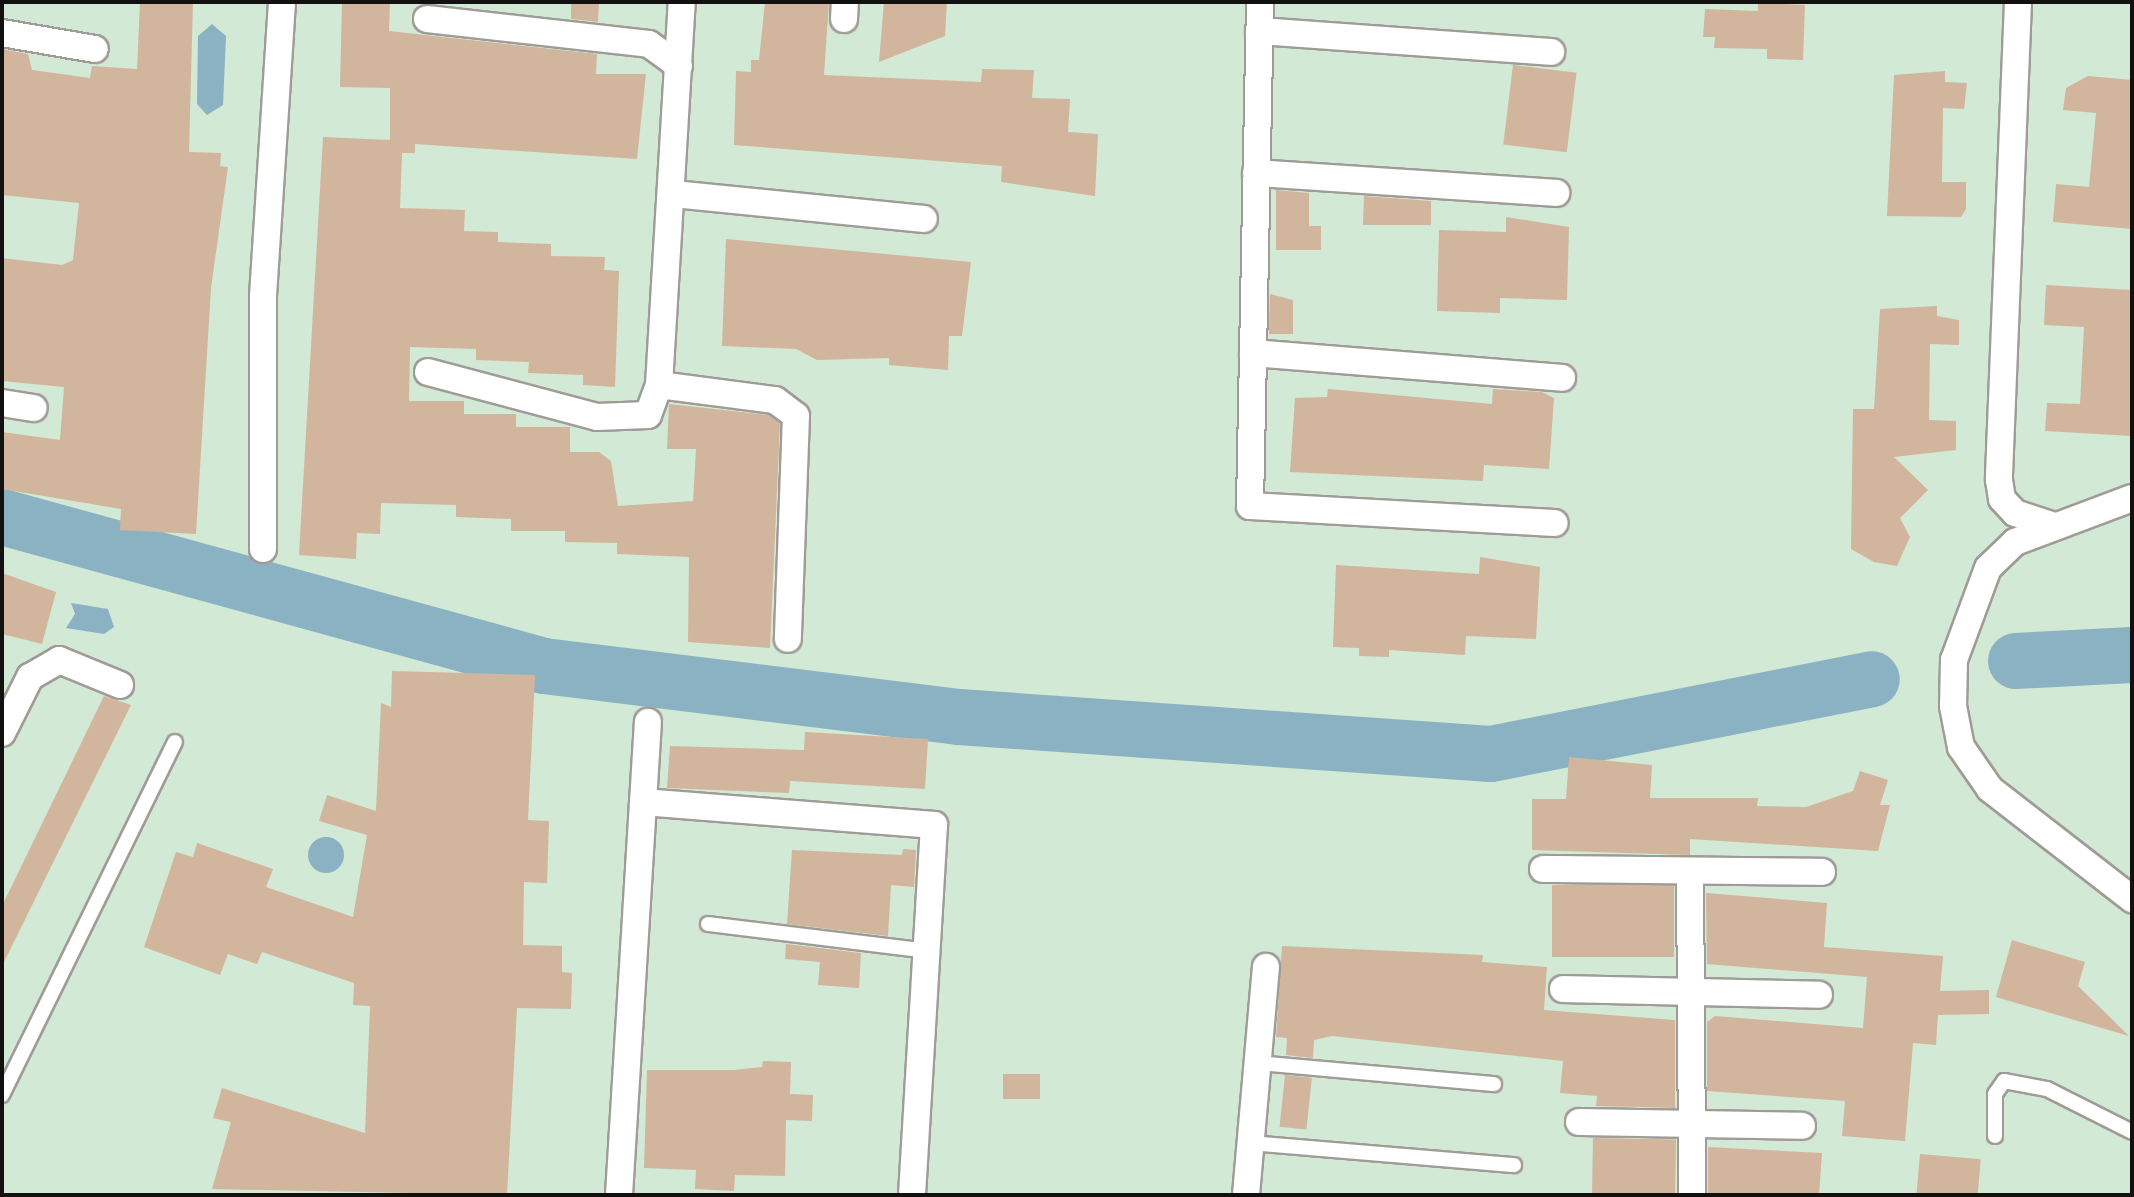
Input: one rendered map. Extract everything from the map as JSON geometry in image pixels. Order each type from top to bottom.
[{"type":"street","points":[[263,549],[263,296],[282,2]]},
{"type":"street","points":[[428,372],[625,421],[648,415],[659,385],[674,194],[682,2]]},
{"type":"street","points":[[1260,2],[1250,506],[1555,523]]},
{"type":"street","points":[[2018,2],[1999,480],[2002,499],[2015,513],[2054,526]]},
{"type":"street","points":[[427,19],[649,44],[679,66]]},
{"type":"street","points":[[1259,31],[1551,52]]},
{"type":"street","points":[[2,33],[95,49]]},
{"type":"street","points":[[1256,173],[1556,193]]},
{"type":"street","points":[[674,194],[924,219]]},
{"type":"street","points":[[1253,353],[1562,378]]},
{"type":"street","points":[[659,385],[775,400],[796,416],[788,639]]},
{"type":"street","points":[[2,403],[34,408]]},
{"type":"street","points":[[2132,498],[2015,542],[1988,568],[1970,600],[1954,660],[1961,747],[1990,789],[2132,899]]},
{"type":"street","points":[[2,733],[30,677],[59,660],[120,685]]},
{"type":"street","points":[[619,1195],[648,722]]},
{"type":"street","points":[[643,802],[931,821],[927,951],[912,1195]]},
{"type":"street","points":[[1543,869],[1822,872]]},
{"type":"street","points":[[1690,872],[1694,993],[1692,1195]]},
{"type":"street","points":[[1246,1195],[1266,967]]},
{"type":"street","points":[[1563,989],[1819,995]]},
{"type":"street","points":[[1579,1122],[1802,1126]]},
{"type":"lane","points":[[2,1095],[175,742]]},
{"type":"lane","points":[[708,924],[927,951]]},
{"type":"lane","points":[[1258,1063],[1494,1084]]},
{"type":"lane","points":[[1995,1136],[1995,1094],[2004,1081],[2047,1089],[2132,1132]]},
{"type":"lane","points":[[1251,1143],[1514,1165]]},
{"type":"green space","points":[[2,2],[2132,2],[2132,1195],[2,1195]]},
{"type":"water","points":[[212,24],[226,36],[223,105],[207,115],[197,104],[198,36]]},
{"type":"water","points":[[71,603],[108,609],[114,627],[104,634],[66,628],[75,614]]},
{"type":"water","points":[[326,837],[339,842],[344,855],[339,868],[326,873],[313,868],[308,855],[313,842]]},
{"type":"building","points":[[140,2],[193,2],[189,152],[221,153],[220,166],[228,167],[211,288],[196,534],[120,530],[121,509],[2,489],[2,432],[60,440],[64,387],[2,381],[2,258],[62,265],[73,260],[79,203],[2,195],[2,49],[28,54],[32,70],[90,78],[92,66],[137,69]]},
{"type":"building","points":[[342,2],[390,2],[389,31],[597,54],[596,74],[646,74],[637,159],[415,144],[415,153],[402,153],[400,208],[465,210],[464,231],[498,232],[498,242],[551,244],[551,256],[605,257],[604,270],[619,271],[615,387],[583,385],[583,375],[528,373],[529,362],[476,360],[476,349],[410,347],[409,401],[464,401],[464,414],[516,414],[516,427],[570,427],[570,452],[599,452],[611,461],[618,506],[693,501],[696,449],[667,449],[669,404],[769,415],[780,424],[770,648],[688,642],[689,557],[617,554],[617,543],[565,542],[565,531],[511,531],[511,519],[456,517],[456,505],[381,503],[380,534],[357,533],[356,559],[299,555],[323,137],[390,140],[390,88],[340,87]]},
{"type":"building","points":[[571,2],[599,2],[598,22],[571,19]]},
{"type":"building","points":[[765,2],[829,2],[824,75],[981,82],[982,69],[1034,70],[1032,98],[1070,99],[1068,132],[1098,134],[1095,196],[1001,182],[1002,166],[734,145],[736,71],[751,72],[751,60],[759,60]]},
{"type":"building","points":[[884,2],[947,2],[945,36],[879,62]]},
{"type":"building","points":[[1758,3],[1805,5],[1803,60],[1767,59],[1767,49],[1714,48],[1715,37],[1703,37],[1705,9],[1758,11]]},
{"type":"building","points":[[1513,65],[1577,73],[1567,152],[1503,144]]},
{"type":"building","points":[[1945,71],[1945,82],[1967,83],[1964,109],[1943,108],[1942,182],[1966,182],[1966,209],[1961,217],[1887,216],[1894,75]]},
{"type":"building","points":[[2088,76],[2132,80],[2132,229],[2053,222],[2056,184],[2089,187],[2096,113],[2063,110],[2066,88]]},
{"type":"building","points":[[1276,190],[1309,193],[1309,226],[1321,226],[1321,250],[1276,250]]},
{"type":"building","points":[[1364,196],[1431,201],[1431,225],[1363,225]]},
{"type":"building","points":[[1506,217],[1569,227],[1567,300],[1500,298],[1500,313],[1437,311],[1439,230],[1506,232]]},
{"type":"building","points":[[726,239],[971,262],[962,336],[949,336],[948,370],[889,365],[889,358],[817,360],[796,349],[722,346]]},
{"type":"building","points":[[2046,285],[2132,290],[2132,436],[2045,431],[2047,403],[2080,404],[2084,327],[2044,325]]},
{"type":"building","points":[[1270,294],[1293,300],[1293,334],[1269,334]]},
{"type":"building","points":[[1937,306],[1937,316],[1959,320],[1959,345],[1930,344],[1929,420],[1956,421],[1956,450],[1894,457],[1928,490],[1900,518],[1910,537],[1897,566],[1874,562],[1851,549],[1853,409],[1874,409],[1880,309]]},
{"type":"building","points":[[1328,389],[1492,404],[1493,389],[1542,392],[1554,398],[1549,469],[1484,465],[1483,481],[1290,472],[1295,398],[1327,397]]},
{"type":"building","points":[[1480,557],[1540,567],[1536,639],[1466,636],[1465,655],[1389,650],[1389,657],[1359,656],[1359,648],[1333,647],[1336,565],[1479,574]]},
{"type":"building","points":[[2,573],[56,592],[42,644],[2,634]]},
{"type":"building","points":[[392,671],[535,675],[528,820],[549,821],[547,883],[524,882],[523,945],[562,946],[562,972],[572,973],[571,1009],[517,1008],[507,1195],[212,1189],[231,1122],[213,1118],[222,1088],[365,1133],[370,1006],[353,1005],[354,983],[262,952],[257,964],[228,954],[220,975],[144,947],[176,852],[193,857],[197,843],[273,869],[266,887],[353,917],[367,835],[319,821],[327,795],[376,811],[381,703],[391,707]]},
{"type":"building","points":[[104,696],[131,705],[2,966],[2,906]]},
{"type":"building","points":[[805,732],[928,739],[925,789],[790,781],[789,793],[667,788],[670,746],[804,750]]},
{"type":"building","points":[[1569,757],[1652,765],[1650,798],[1758,798],[1757,806],[1806,807],[1853,791],[1860,771],[1888,780],[1880,805],[1890,805],[1878,851],[1690,839],[1690,855],[1532,850],[1532,799],[1566,799]]},
{"type":"building","points":[[903,849],[916,850],[914,887],[891,885],[888,936],[787,924],[792,850],[902,855]]},
{"type":"building","points":[[1552,885],[1674,885],[1674,957],[1552,957]]},
{"type":"building","points":[[1706,893],[1827,903],[1824,947],[1943,956],[1940,991],[1989,990],[1989,1014],[1938,1015],[1936,1045],[1913,1043],[1905,1141],[1842,1136],[1845,1101],[1707,1091],[1707,1022],[1715,1016],[1863,1028],[1867,977],[1707,964]]},
{"type":"building","points":[[2012,940],[2085,962],[2078,986],[2129,1036],[1996,997]]},
{"type":"building","points":[[786,944],[861,953],[859,988],[818,985],[820,962],[785,959]]},
{"type":"building","points":[[1282,946],[1483,955],[1482,962],[1547,967],[1544,1010],[1675,1020],[1675,1108],[1596,1106],[1597,1096],[1560,1093],[1563,1061],[1332,1036],[1314,1040],[1313,1058],[1286,1055],[1287,1038],[1276,1037]]},
{"type":"building","points":[[763,1061],[791,1062],[790,1094],[813,1095],[812,1121],[786,1120],[785,1176],[735,1175],[734,1191],[695,1189],[696,1170],[644,1168],[647,1070],[734,1070],[762,1067]]},
{"type":"building","points":[[1003,1074],[1040,1074],[1040,1099],[1003,1099]]},
{"type":"building","points":[[1285,1075],[1312,1078],[1306,1130],[1280,1127]]},
{"type":"building","points":[[1593,1138],[1676,1139],[1675,1195],[1592,1195]]},
{"type":"building","points":[[1708,1147],[1822,1153],[1819,1195],[1708,1195]]},
{"type":"building","points":[[1920,1154],[1981,1159],[1978,1195],[1916,1195]]},
{"type":"waterway","points":[[2,517],[544,666],[959,717],[1491,754],[1872,679]]},
{"type":"waterway","points":[[2016,661],[2132,655]]}]
